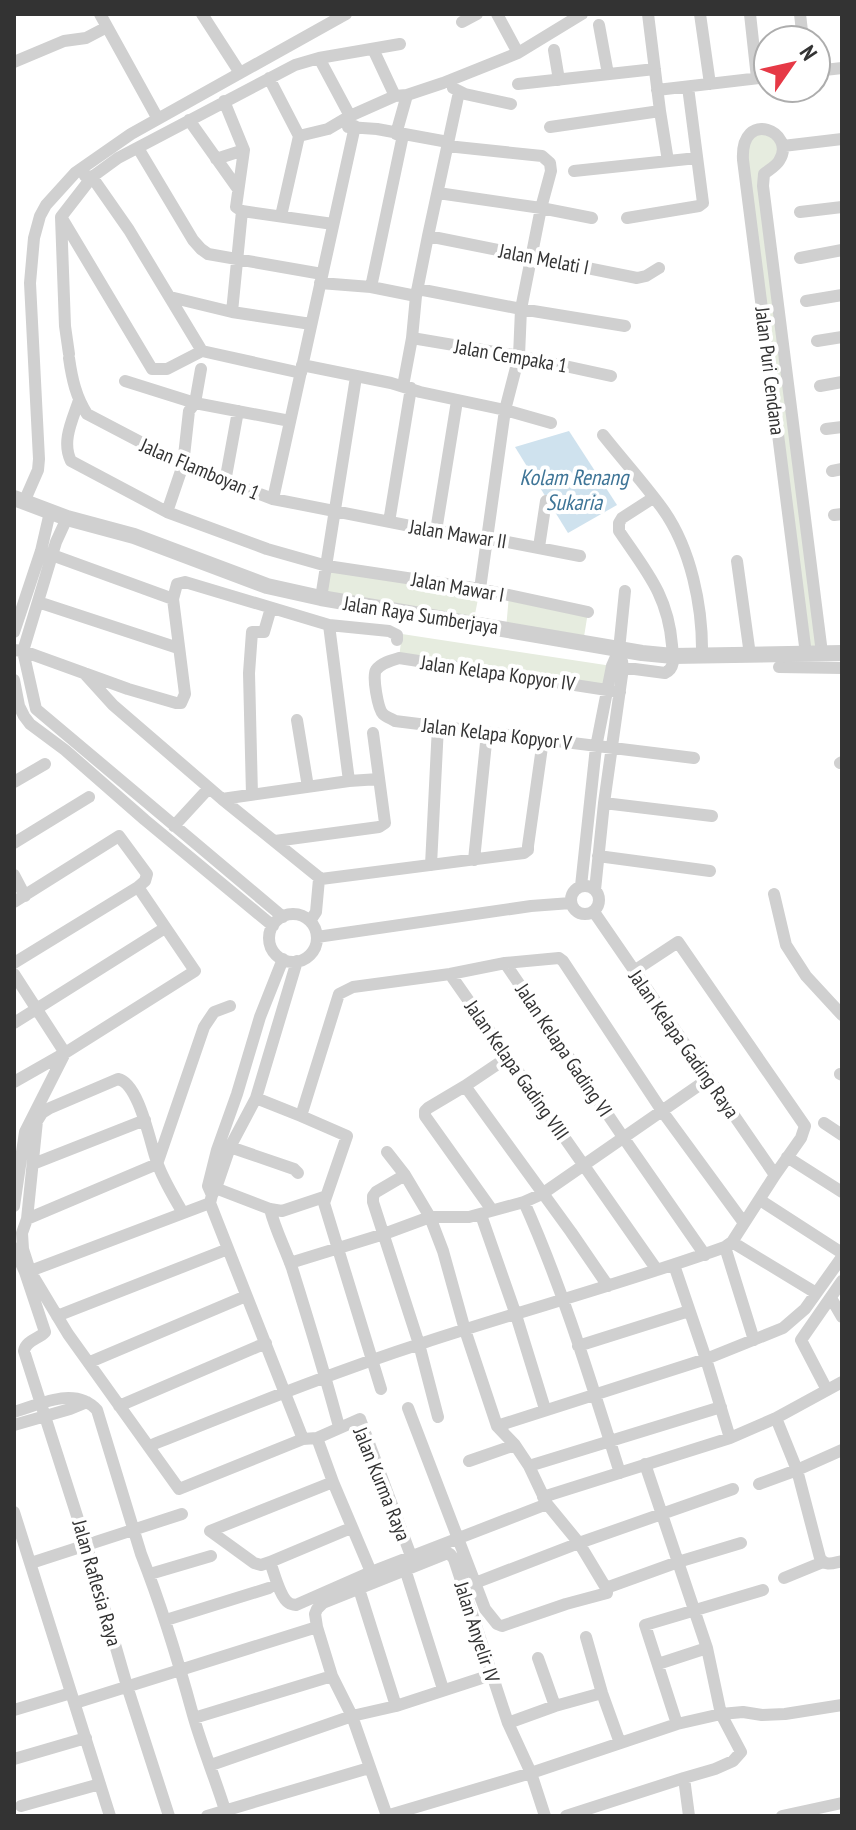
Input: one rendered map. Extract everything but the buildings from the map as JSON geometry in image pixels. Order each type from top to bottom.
[{"type":"street","points":[[100,14],[158,119]]},
{"type":"street","points":[[202,14],[240,73]]},
{"type":"street","points":[[19,500],[38,470],[30,283],[34,238],[46,205],[75,173],[131,134],[346,14]]},
{"type":"street","points":[[462,22],[477,14]]},
{"type":"street","points":[[497,14],[518,53]]},
{"type":"street","points":[[299,136],[352,121],[401,96],[518,53],[582,14]]},
{"type":"street","points":[[648,14],[668,161]]},
{"type":"street","points":[[700,14],[710,84]]},
{"type":"street","points":[[599,25],[608,74]]},
{"type":"street","points":[[14,62],[64,41],[86,38],[107,27]]},
{"type":"street","points":[[79,400],[73,383],[65,326],[61,217],[92,177],[118,158],[295,65],[400,44]]},
{"type":"street","points":[[371,287],[400,134],[401,96],[373,49]]},
{"type":"street","points":[[554,50],[559,80]]},
{"type":"street","points":[[273,499],[333,224],[352,121],[319,58]]},
{"type":"street","points":[[518,84],[655,69]]},
{"type":"street","points":[[269,78],[299,136],[281,216]]},
{"type":"street","points":[[657,90],[752,79]]},
{"type":"street","points":[[443,83],[459,92],[511,104]]},
{"type":"street","points":[[627,218],[701,205],[703,200],[688,87]]},
{"type":"street","points":[[389,522],[417,293],[459,92]]},
{"type":"street","points":[[224,101],[244,150],[235,205],[242,211],[333,224]]},
{"type":"street","points":[[550,127],[660,111]]},
{"type":"street","points":[[189,120],[238,189]]},
{"type":"street","points":[[352,121],[447,144],[535,155],[550,163],[551,171],[521,309],[519,356],[505,410],[480,589]]},
{"type":"street","name":"Jalan Puri Cendana","points":[[762,129],[778,136],[783,146],[778,162],[764,174],[763,186],[809,543],[814,654],[791,545],[742,151],[747,136],[762,129]]},
{"type":"street","points":[[783,146],[842,139]]},
{"type":"street","points":[[138,148],[193,240],[208,254],[371,287],[625,326]]},
{"type":"street","points":[[216,159],[244,150]]},
{"type":"street","points":[[574,171],[697,158]]},
{"type":"street","points":[[75,173],[92,177],[129,230],[202,351]]},
{"type":"street","points":[[438,193],[592,218]]},
{"type":"street","points":[[800,212],[842,207]]},
{"type":"street","points":[[232,312],[242,211]]},
{"type":"street","points":[[61,217],[152,369],[167,369],[202,351],[377,379],[551,423]]},
{"type":"street","name":"Jalan Melati I","points":[[428,236],[637,278],[659,268]]},
{"type":"street","points":[[800,258],[842,250]]},
{"type":"street","points":[[806,301],[842,295]]},
{"type":"street","points":[[170,297],[232,312],[311,324]]},
{"type":"street","points":[[817,341],[842,337]]},
{"type":"street","name":"Jalan Cempaka 1","points":[[412,338],[611,376]]},
{"type":"street","points":[[167,512],[183,465],[201,369]]},
{"type":"street","points":[[321,598],[356,377]]},
{"type":"street","points":[[125,381],[192,407],[238,411],[290,421]]},
{"type":"street","points":[[820,386],[842,382]]},
{"type":"street","name":"Jalan Flamboyan 1","points":[[79,400],[87,414],[183,465],[273,499],[336,510]]},
{"type":"street","name":"Jalan Mawar I","points":[[79,400],[67,435],[67,453],[71,461],[167,512],[267,549],[327,566],[480,589],[588,612]]},
{"type":"street","points":[[436,531],[457,401]]},
{"type":"street","points":[[225,482],[238,411]]},
{"type":"street","points":[[777,422],[793,421]]},
{"type":"street","points":[[826,429],[842,427]]},
{"type":"street","points":[[603,435],[663,509],[675,530],[692,571],[702,656]]},
{"type":"street","points":[[653,498],[622,518],[619,531],[660,593],[670,628],[673,656]]},
{"type":"street","name":"Jalan Raya Sumberjaya","points":[[19,500],[67,518],[134,536],[267,586],[506,629],[618,661],[673,656],[842,653]]},
{"type":"street","points":[[539,547],[546,501]]},
{"type":"street","name":"Jalan Mawar II","points":[[336,510],[580,556]]},
{"type":"street","points":[[50,512],[47,553],[38,602],[19,650],[38,711],[174,826],[278,921]]},
{"type":"street","points":[[14,632],[47,553],[67,518]]},
{"type":"street","points":[[791,545],[809,543]]},
{"type":"street","points":[[47,553],[173,599]]},
{"type":"street","points":[[737,561],[750,655]]},
{"type":"street","points":[[19,650],[128,689],[181,703],[185,694],[173,599],[177,584],[185,582],[329,625],[389,631],[397,635],[397,640]]},
{"type":"street","points":[[581,886],[596,747],[614,690],[625,591]]},
{"type":"street","points":[[38,602],[178,648]]},
{"type":"street","points":[[252,795],[249,673],[252,632],[264,632],[271,608]]},
{"type":"street","points":[[329,625],[349,781]]},
{"type":"street","name":"Jalan Kelapa Kopyor IV","points":[[380,709],[374,677],[377,668],[399,658],[614,690]]},
{"type":"street","points":[[779,667],[842,668]]},
{"type":"street","points":[[84,673],[113,705],[209,788],[326,879],[524,853],[528,850],[543,740]]},
{"type":"street","points":[[14,680],[19,706],[30,724],[65,750],[145,820],[278,921]]},
{"type":"street","points":[[595,890],[604,803],[617,748],[614,690]]},
{"type":"street","name":"Jalan Kelapa Kopyor V","points":[[380,709],[395,721],[694,758]]},
{"type":"street","points":[[297,720],[308,787]]},
{"type":"street","points":[[431,865],[438,726]]},
{"type":"street","points":[[275,841],[379,827],[386,821],[373,733]]},
{"type":"street","points":[[474,860],[487,733]]},
{"type":"street","points":[[14,782],[45,764]]},
{"type":"street","points":[[222,799],[379,779]]},
{"type":"street","points":[[174,826],[209,788]]},
{"type":"street","points":[[14,843],[89,797]]},
{"type":"street","points":[[604,803],[712,816]]},
{"type":"street","points":[[14,875],[20,899],[119,836],[147,874],[138,887],[14,963]]},
{"type":"street","points":[[598,856],[710,871]]},
{"type":"street","points":[[310,921],[316,912],[326,879]]},
{"type":"street","points":[[581,886],[595,890],[599,897],[599,905],[590,914],[580,914],[571,903],[572,893],[581,886]]},
{"type":"street","points":[[14,1082],[195,971],[138,887]]},
{"type":"street","points":[[774,894],[786,945],[806,976],[842,1015]]},
{"type":"street","points":[[317,937],[571,903]]},
{"type":"street","name":"Jalan Kelapa Gading Raya","points":[[594,912],[775,1175]]},
{"type":"street","points":[[292,914],[301,915],[315,928],[316,946],[305,959],[290,960],[273,951],[270,938],[278,921],[292,914]]},
{"type":"street","points":[[14,1023],[165,928]]},
{"type":"street","points":[[183,1213],[157,1164],[145,1120],[124,1080],[118,1079],[42,1113],[37,1121],[27,1219],[22,1233],[30,1271],[57,1316],[149,1446],[285,1391],[419,1344],[674,1265],[728,1245],[801,1138],[805,1126],[678,942],[634,971]]},
{"type":"street","points":[[301,1116],[339,994],[353,987],[555,958],[563,961],[662,1111],[744,1223]]},
{"type":"street","points":[[30,1271],[183,1213],[211,1193],[230,1147],[256,1098],[290,960]]},
{"type":"street","points":[[290,960],[260,1017],[217,1150],[211,1193],[228,1249],[303,1439]]},
{"type":"street","name":"Jalan Kelapa Gading VI","points":[[505,963],[705,1255]]},
{"type":"street","points":[[14,974],[65,1053]]},
{"type":"street","name":"Jalan Kelapa Gading VIII","points":[[450,974],[657,1270]]},
{"type":"street","points":[[27,1219],[157,1164],[204,1027],[214,1012],[230,1006]]},
{"type":"street","points":[[14,1206],[19,1135],[65,1053]]},
{"type":"street","points":[[508,1057],[428,1108],[425,1116],[487,1213],[545,1409]]},
{"type":"street","points":[[290,1263],[430,1217],[469,1217],[524,1202],[542,1194],[584,1166],[708,1079]]},
{"type":"street","points":[[465,1086],[608,1286]]},
{"type":"street","points":[[256,1098],[347,1136],[324,1197],[325,1211],[381,1389]]},
{"type":"street","points":[[33,1164],[145,1120]]},
{"type":"street","points":[[824,1123],[842,1135]]},
{"type":"street","points":[[230,1147],[298,1173]]},
{"type":"street","points":[[387,1152],[430,1217],[497,1426],[529,1466],[545,1500],[579,1543],[606,1590]]},
{"type":"street","points":[[787,1157],[842,1192]]},
{"type":"street","points":[[405,1175],[376,1192],[373,1202],[419,1344],[438,1417]]},
{"type":"street","points":[[211,1193],[282,1211],[324,1197]]},
{"type":"street","points":[[497,1426],[706,1359],[783,1328],[792,1321],[805,1309],[842,1255],[760,1200]]},
{"type":"street","points":[[524,1202],[563,1299],[620,1473]]},
{"type":"street","points":[[270,1209],[290,1263],[338,1423]]},
{"type":"street","points":[[728,1245],[816,1293]]},
{"type":"street","points":[[728,1245],[754,1340]]},
{"type":"street","name":"Jalan Raflesia Raya","points":[[14,1248],[45,1332],[28,1343],[24,1351],[169,1816]]},
{"type":"street","points":[[57,1316],[228,1249]]},
{"type":"street","points":[[674,1265],[730,1438]]},
{"type":"street","points":[[827,1390],[801,1340],[842,1281]]},
{"type":"street","points":[[90,1362],[246,1296]]},
{"type":"street","points":[[831,1298],[842,1317]]},
{"type":"street","points":[[578,1346],[689,1311]]},
{"type":"street","points":[[119,1406],[266,1343]]},
{"type":"street","points":[[270,1562],[286,1602],[293,1605],[545,1500],[730,1438],[776,1418],[842,1382]]},
{"type":"street","points":[[14,1412],[87,1402],[97,1410],[225,1810]]},
{"type":"street","points":[[529,1466],[721,1407]]},
{"type":"street","points":[[408,1408],[485,1609],[497,1624],[502,1626],[678,1562],[741,1543]]},
{"type":"street","points":[[14,1425],[43,1410]]},
{"type":"street","points":[[776,1418],[797,1470],[820,1558],[828,1564],[842,1561]]},
{"type":"street","name":"Jalan Kurma Raya","points":[[149,1446],[179,1489],[360,1419],[411,1556]]},
{"type":"street","points":[[317,1438],[371,1572]]},
{"type":"street","points":[[469,1461],[515,1445]]},
{"type":"street","points":[[759,1484],[842,1450]]},
{"type":"street","points":[[566,1816],[597,1811],[724,1765],[741,1752],[721,1714],[707,1648],[645,1464]]},
{"type":"street","points":[[333,1482],[210,1531],[261,1565],[351,1528]]},
{"type":"street","points":[[475,1583],[733,1489]]},
{"type":"street","points":[[14,1512],[17,1532],[31,1563],[110,1816]]},
{"type":"street","points":[[31,1563],[182,1514]]},
{"type":"street","name":"Jalan Anyelir IV","points":[[317,1627],[315,1614],[320,1605],[445,1554],[453,1556],[491,1675],[545,1816]]},
{"type":"street","points":[[150,1574],[211,1556]]},
{"type":"street","points":[[784,1578],[823,1562]]},
{"type":"street","points":[[405,1569],[443,1689]]},
{"type":"street","points":[[166,1620],[269,1588]]},
{"type":"street","points":[[359,1589],[396,1706]]},
{"type":"street","points":[[677,1724],[645,1625],[763,1590]]},
{"type":"street","points":[[14,1710],[127,1686],[317,1627],[332,1676],[352,1716],[387,1816],[531,1773],[677,1724],[721,1714],[785,1714],[842,1705]]},
{"type":"street","points":[[586,1637],[620,1743]]},
{"type":"street","points":[[658,1664],[707,1648]]},
{"type":"street","points":[[538,1658],[555,1706]]},
{"type":"street","points":[[211,1765],[352,1716],[396,1706],[491,1675]]},
{"type":"street","points":[[194,1718],[332,1676]]},
{"type":"street","points":[[508,1723],[602,1693]]},
{"type":"street","points":[[14,1759],[86,1738]]},
{"type":"street","points":[[207,1816],[369,1768]]},
{"type":"street","points":[[684,1778],[689,1816]]},
{"type":"street","points":[[21,1806],[100,1784]]},
{"type":"street","points":[[782,1816],[842,1803]]},
{"type":"shaded area","points":[[762,129],[783,146],[764,174],[822,653],[806,654],[745,175],[747,136]]},
{"type":"shaded area","points":[[327,566],[480,589],[473,624],[321,598]]},
{"type":"shaded area","points":[[509,595],[588,612],[583,643],[506,629]]},
{"type":"shaded area","points":[[402,634],[612,666],[608,689],[399,658]]},
{"type":"water","name":"Kolam Renang Sukaria","points":[[569,431],[617,505],[568,533],[515,447]]}]
